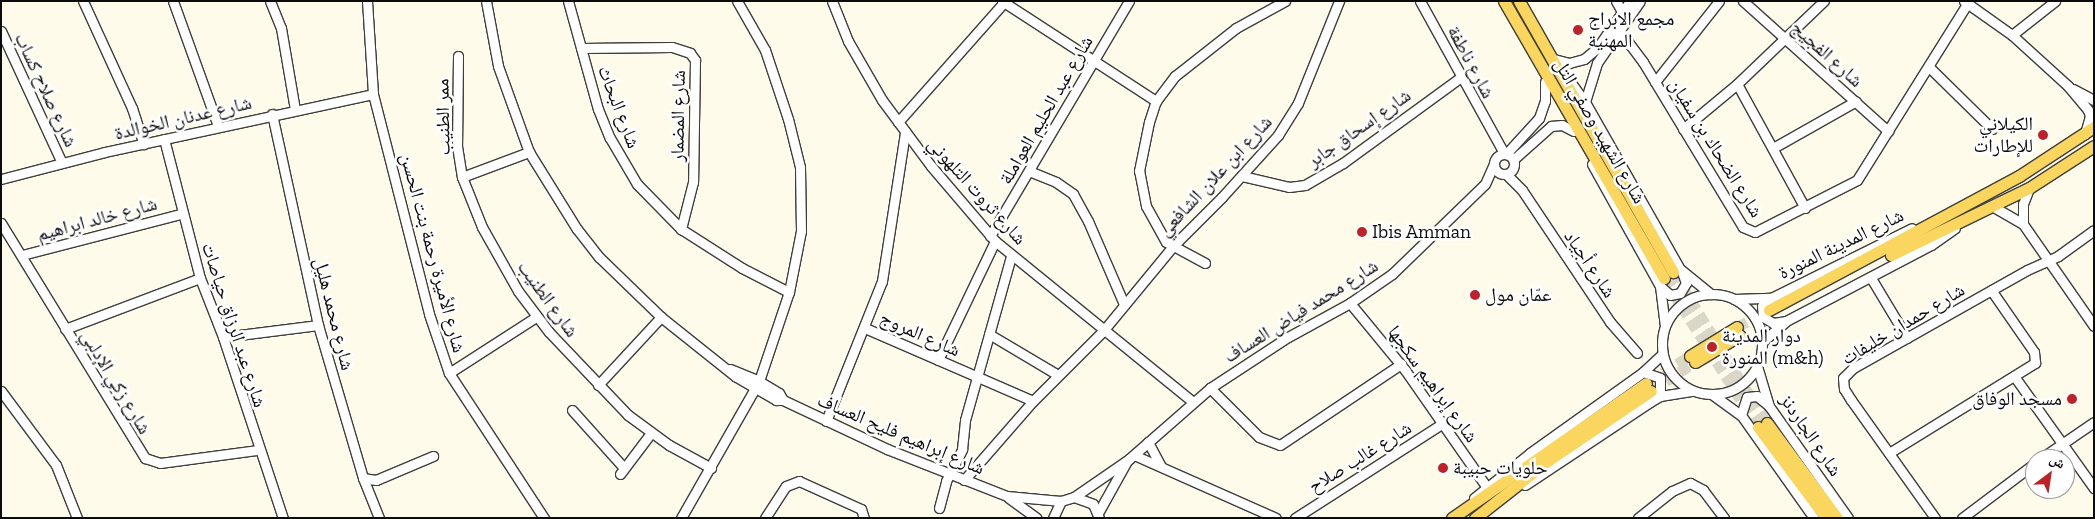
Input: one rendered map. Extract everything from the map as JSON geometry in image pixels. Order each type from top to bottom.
[{"type":"main road","name":"شارع الشهيد وصفي التل","points":[[1504,1],[1669,276]]},
{"type":"main road","name":"شارع الشهيد وصفي التل","points":[[1519,1],[1557,63],[1669,276]]},
{"type":"main road","name":"شارع المدينة المنورة","points":[[2089,130],[2019,176],[1771,314],[2029,188],[2094,146]]},
{"type":"main road","points":[[1693,359],[1739,331]]},
{"type":"main road","points":[[1452,518],[1464,508],[1650,386]]},
{"type":"main road","points":[[1478,515],[1650,386]]},
{"type":"main road","points":[[1826,518],[1762,425],[1837,518]]},
{"type":"street","points":[[83,1],[132,108],[144,144]]},
{"type":"street","points":[[172,1],[218,126]]},
{"type":"street","points":[[270,1],[281,28],[295,110]]},
{"type":"street","name":"شارع الأميرة رحمة بنت الحسن","points":[[367,1],[373,94],[429,314],[449,373],[544,518]]},
{"type":"street","name":"شارع إبراهيم فليح العساف","points":[[486,1],[498,66],[529,152],[577,229],[599,257],[661,317],[730,369],[757,384],[776,400],[783,400],[826,421],[949,474],[1007,496],[1061,502]]},
{"type":"street","name":"شارع البحاث","points":[[568,1],[598,109],[619,155],[652,202],[681,229],[742,268],[789,292]]},
{"type":"street","points":[[680,518],[711,468],[757,384],[789,292],[801,232],[800,167],[779,85],[758,36],[737,1]]},
{"type":"street","name":"شارع ثروت التلهوني","points":[[832,1],[867,76],[904,132],[993,238],[1011,256],[1192,402]]},
{"type":"street","name":"شارع عبد الحليم العواملة","points":[[938,360],[993,238],[1029,171],[1129,1]]},
{"type":"street","points":[[1205,262],[1173,246],[1160,236],[1141,189],[1141,156],[1156,101],[1175,76],[1207,48],[1269,4],[1285,1]]},
{"type":"street","name":"شارع ابن علان الشافعي","points":[[964,480],[1033,401],[1103,331],[1173,246],[1242,176],[1289,119],[1340,1]]},
{"type":"street","name":"شارع ناطفة","points":[[1420,1],[1495,137],[1500,157]]},
{"type":"street","points":[[1616,1],[1622,12]]},
{"type":"street","points":[[1557,63],[1584,60],[1596,48],[1630,1]]},
{"type":"street","points":[[1585,102],[1592,73],[1640,1]]},
{"type":"street","points":[[1655,82],[1719,1]]},
{"type":"street","name":"شارع الفجيج","points":[[1743,1],[1888,131]]},
{"type":"street","points":[[1683,129],[1786,40],[1824,1]]},
{"type":"street","points":[[2012,35],[2055,1]]},
{"type":"street","points":[[898,122],[1003,2],[1156,101]]},
{"type":"street","points":[[1967,2],[2012,35],[2068,86],[2088,110],[2090,116],[2089,130]]},
{"type":"street","name":"شارع الضحاك بن سفيان","points":[[1619,30],[1655,82],[1749,232],[1759,231],[1857,180],[1930,68],[1967,2]]},
{"type":"street","name":"شارع صلاح كساب","points":[[1,30],[62,163]]},
{"type":"street","name":"شارع المضمار","points":[[582,48],[672,47],[690,53],[695,60],[693,182],[681,229]]},
{"type":"street","name":"ممر الطنيب","points":[[458,56],[460,97],[457,146],[462,176]]},
{"type":"street","points":[[1557,63],[1585,102],[1669,276],[1662,354],[1650,386]]},
{"type":"street","points":[[1542,67],[1545,82],[1574,130],[1669,276],[1711,294],[1732,299],[1753,316],[1762,342],[1757,366],[1739,386],[1713,395]]},
{"type":"street","points":[[1930,68],[1992,128]]},
{"type":"street","name":"شارع إسحاق جابر","points":[[1242,176],[1289,187],[1305,185],[1343,163],[1461,77]]},
{"type":"street","name":"شارع محمد فياض العساف","points":[[1061,502],[1074,497],[1131,457],[1210,388],[1288,337],[1350,303],[1405,263],[1485,184],[1500,157],[1539,118],[1545,101],[1545,82]]},
{"type":"street","points":[[1737,84],[1805,208]]},
{"type":"street","points":[[2068,86],[2094,100]]},
{"type":"street","name":"شارع عدنان الخوالدة","points":[[1,179],[218,126],[373,94]]},
{"type":"street","points":[[1773,148],[1856,101]]},
{"type":"street","name":"شارع محمد هليل","points":[[272,114],[318,325],[363,478],[379,518]]},
{"type":"street","points":[[1500,157],[1514,163],[1551,126],[1562,125],[1574,130]]},
{"type":"street","name":"شارع المروج","points":[[904,132],[885,265],[866,328],[1033,401]]},
{"type":"street","name":"شارع عبد الرزاق حياصات","points":[[164,139],[181,214],[200,278],[223,337],[258,450],[283,518]]},
{"type":"street","points":[[462,176],[529,152]]},
{"type":"street","name":"شارع أجياد","points":[[1500,157],[1505,174],[1522,190],[1585,288],[1637,353]]},
{"type":"street","name":"شارع محمد فياض العساف","points":[[1485,184],[1505,174],[1514,163]]},
{"type":"street","name":"شارع أجياد","points":[[1514,163],[1522,190]]},
{"type":"street","points":[[1029,171],[1056,182],[1073,194],[1088,221],[1124,304]]},
{"type":"street","name":"شارع الطنيب","points":[[462,176],[482,227],[536,317],[598,385],[651,433],[711,468]]},
{"type":"street","points":[[2023,224],[2023,204],[2029,188]]},
{"type":"street","name":"شارع المدينة المنورة","points":[[1732,299],[1771,298],[1886,240],[1963,206]]},
{"type":"street","points":[[1992,206],[2023,224],[2094,325]]},
{"type":"street","name":"شارع خالد ابراهيم","points":[[22,255],[181,214]]},
{"type":"street","name":"شارع المدينة المنورة","points":[[1762,342],[1786,321],[1931,245],[1972,216]]},
{"type":"street","name":"شارع زكي الإدلبي","points":[[1,223],[140,452],[150,462],[165,462],[258,450]]},
{"type":"street","name":"شارع حمدان خليفات","points":[[1935,518],[1843,384],[1847,372],[1991,290],[2048,261],[2094,230]]},
{"type":"street","points":[[940,508],[949,474],[961,454],[965,420],[1011,256]]},
{"type":"street","points":[[65,329],[200,278]]},
{"type":"street","points":[[1870,278],[1907,338]]},
{"type":"street","points":[[1889,453],[2035,363],[2036,356],[1991,290]]},
{"type":"street","points":[[1665,325],[1684,302],[1711,294]]},
{"type":"street","points":[[1771,298],[1762,306],[1763,317],[1773,323],[1786,321]]},
{"type":"street","name":"شارع إبراهيم سكجها","points":[[1350,303],[1401,364],[1486,486]]},
{"type":"street","points":[[449,373],[536,317]]},
{"type":"street","points":[[598,385],[661,317]]},
{"type":"street","points":[[223,337],[318,325]]},
{"type":"street","points":[[826,421],[866,328]]},
{"type":"street","points":[[989,334],[1058,375]]},
{"type":"street","points":[[1662,354],[1673,376],[1694,391]]},
{"type":"street","points":[[1210,388],[1259,437],[1280,445],[1401,364]]},
{"type":"street","name":"شارع الجاردنز","points":[[1757,366],[1769,406],[1848,518]]},
{"type":"street","points":[[2014,376],[2094,488]]},
{"type":"street","points":[[1464,508],[1486,486],[1650,386],[1713,395],[1742,415],[1814,518]]},
{"type":"street","points":[[1,391],[56,465],[77,518]]},
{"type":"street","points":[[1742,415],[1744,400],[1752,395],[1769,406]]},
{"type":"street","points":[[572,410],[622,471],[651,433]]},
{"type":"street","points":[[2053,449],[2094,422]]},
{"type":"street","name":"شارع غالب صلاح","points":[[1295,518],[1443,423]]},
{"type":"street","points":[[1148,442],[1161,467]]},
{"type":"street","points":[[363,478],[376,480],[433,456]]},
{"type":"street","points":[[1131,457],[1161,467],[1276,518]]},
{"type":"street","name":"شارع محمد فياض العساف","points":[[1099,516],[1131,457]]},
{"type":"street","points":[[1962,518],[2025,471]]},
{"type":"street","points":[[765,518],[780,491],[793,481],[861,508],[864,518]]},
{"type":"street","points":[[1638,518],[1672,491],[1690,483],[1702,490],[1724,518]]},
{"type":"street","name":"شارع إبراهيم فليح العساف","points":[[1007,496],[1037,518]]},
{"type":"street","points":[[1074,497],[1089,501],[1099,516]]},
{"type":"street","points":[[1053,518],[1061,502]]},
{"type":"tunnel","points":[[1673,272],[1767,423]]},
{"type":"tunnel","points":[[1664,278],[1758,427]]},
{"type":"tunnel","points":[[1737,327],[1769,310]]},
{"type":"tunnel","points":[[1649,381],[1690,356]]},
{"type":"tunnel","points":[[1652,390],[1695,362]]},
{"type":"place","name":"مجمع الابراج المهنية","points":[[1578,30]]},
{"type":"place","name":"الكيلاني للإطارات","points":[[2043,135]]},
{"type":"place","name":"Ibis Amman","points":[[1362,232]]},
{"type":"place","name":"عمّان مول","points":[[1475,295]]},
{"type":"place","name":"دوار المدينة المنورة (m&h)","points":[[1712,347]]},
{"type":"place","name":"مسجد الوفاق","points":[[2072,399]]},
{"type":"place","name":"حلويات حبيبة","points":[[1443,468]]}]
